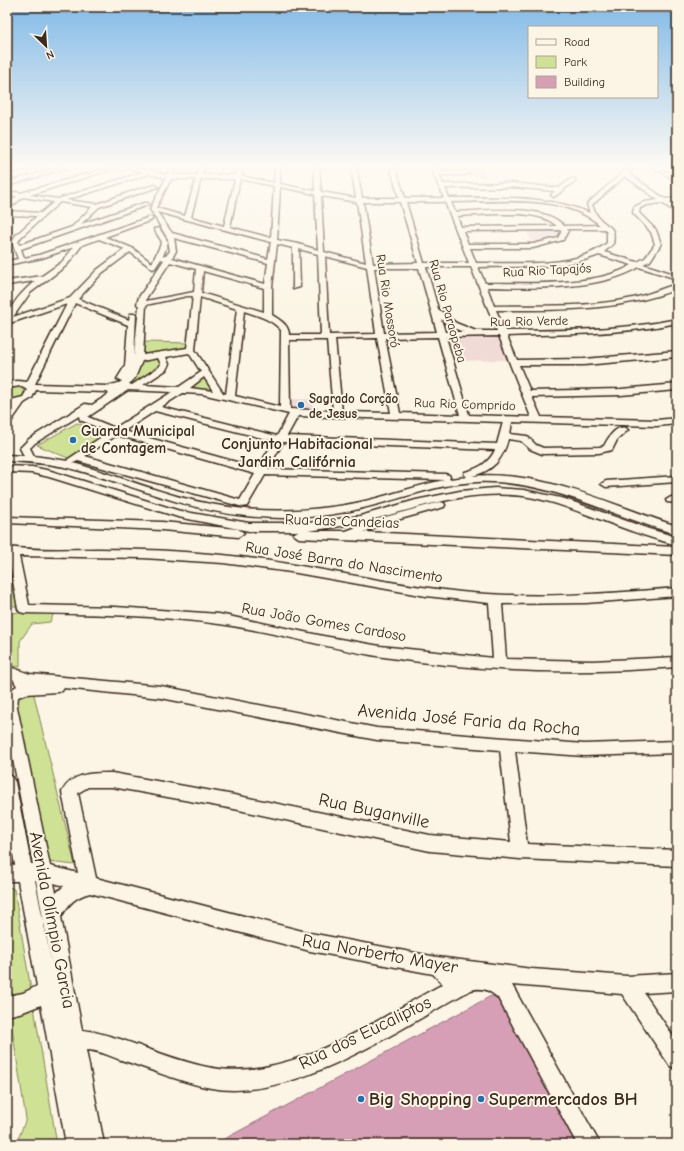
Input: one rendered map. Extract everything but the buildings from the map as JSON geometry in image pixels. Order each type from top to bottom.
[{"type":"street","points":[[22,261],[15,242],[18,236],[37,220]]},
{"type":"street","points":[[73,229],[82,220]]},
{"type":"street","points":[[16,248],[100,220]]},
{"type":"street","points":[[7,263],[40,258],[100,237],[141,220]]},
{"type":"street","points":[[157,220],[165,242],[160,257],[134,297],[132,324],[134,374],[122,388],[82,417],[116,432],[261,472],[439,477],[486,470],[493,464],[501,447],[505,436],[508,418]]},
{"type":"street","points":[[134,360],[143,297],[173,251],[174,242],[171,235],[159,220]]},
{"type":"street","points":[[198,220],[370,266],[550,264],[584,258],[599,253],[610,244],[611,233],[608,227],[598,220]]},
{"type":"street","points":[[227,228],[229,220]]},
{"type":"street","points":[[268,316],[268,287],[275,220]]},
{"type":"street","points":[[318,220],[328,337],[338,414]]},
{"type":"street","name":"Rua Rio Mossoró","points":[[363,220],[396,416]]},
{"type":"street","name":"Rua Rio Paraopeba","points":[[409,220],[466,416]]},
{"type":"street","points":[[455,220],[500,334],[537,419]]},
{"type":"street","points":[[466,246],[544,244],[561,239],[564,236],[563,228],[555,221],[550,220]]},
{"type":"street","name":"Rua Rio Tapajós","points":[[481,285],[584,282],[615,276],[640,266],[650,259],[658,244],[654,231],[642,220]]},
{"type":"street","points":[[459,229],[608,227]]},
{"type":"street","points":[[171,235],[270,262]]},
{"type":"street","points":[[100,237],[130,249],[153,267]]},
{"type":"street","points":[[7,321],[25,294],[42,278],[70,260],[80,244]]},
{"type":"street","points":[[296,245],[296,287]]},
{"type":"street","points":[[7,421],[30,390],[73,300],[82,289],[116,257],[130,249]]},
{"type":"street","points":[[599,253],[677,277]]},
{"type":"street","points":[[160,257],[268,287]]},
{"type":"street","points":[[200,267],[192,350],[206,372],[225,396]]},
{"type":"street","points":[[7,283],[42,278]]},
{"type":"street","points":[[490,308],[565,307],[621,302],[662,293],[677,286]]},
{"type":"street","points":[[76,457],[243,504],[280,439],[290,411],[284,399],[285,330],[278,322],[268,316],[197,294],[187,294],[141,304]]},
{"type":"street","points":[[7,321],[73,300],[132,324]]},
{"type":"street","points":[[225,396],[241,307]]},
{"type":"street","points":[[436,311],[459,328],[487,334]]},
{"type":"street","name":"Rua Rio Verde","points":[[285,338],[442,336],[607,331],[644,328],[677,321]]},
{"type":"street","points":[[134,360],[192,350]]},
{"type":"street","points":[[513,363],[584,362],[677,354]]},
{"type":"street","points":[[30,458],[26,448],[32,441],[122,388],[163,368],[165,364],[161,356]]},
{"type":"street","points":[[66,464],[154,408],[206,372]]},
{"type":"street","points":[[8,385],[20,384],[30,390]]},
{"type":"street","name":"Rua Rio Comprido","points":[[30,390],[58,387],[181,390],[225,396],[290,411],[338,414],[466,416],[657,423],[677,421]]},
{"type":"street","points":[[526,394],[621,392],[677,387]]},
{"type":"street","points":[[273,407],[284,399]]},
{"type":"street","points":[[7,404],[21,401]]},
{"type":"street","points":[[154,408],[280,439],[501,447]]},
{"type":"street","points":[[505,436],[524,438],[533,448],[542,451],[600,450],[608,448],[613,438],[623,430]]},
{"type":"street","points":[[7,458],[30,458],[66,464],[206,506],[244,513],[302,514],[358,506],[437,483],[478,479],[504,479],[574,492],[677,530]]},
{"type":"street","points":[[7,469],[32,470],[51,474],[190,523],[249,527],[308,527],[360,519],[416,503],[460,494],[495,491],[524,493],[561,501],[646,532],[677,541]]},
{"type":"street","points":[[606,484],[677,479]]},
{"type":"street","points":[[346,535],[382,521],[459,500],[496,497],[541,502],[639,537],[664,550]]},
{"type":"street","points":[[190,523],[204,513],[206,506]]},
{"type":"street","points":[[162,526],[176,517]]},
{"type":"street","name":"Rua das Candeias","points":[[7,520],[162,526],[190,523],[242,533],[346,535],[677,551]]},
{"type":"street","name":"Rua José Barra do Nascimento","points":[[10,551],[164,554],[203,557],[306,571],[395,588],[495,599],[602,598],[677,592]]},
{"type":"street","name":"Rua João Gomes Cardoso","points":[[10,551],[24,609],[141,613],[217,619],[283,631],[338,644],[430,657],[500,664],[598,666],[677,662]]},
{"type":"street","points":[[495,599],[500,664]]},
{"type":"street","name":"Avenida José Faria da Rocha","points":[[11,672],[94,685],[161,692],[376,734],[584,750],[677,747]]},
{"type":"street","name":"Avenida Olímpio Garcia","points":[[11,672],[20,684],[11,696],[10,707],[44,872],[63,978],[66,1043]]},
{"type":"street","name":"Avenida José Faria da Rocha","points":[[11,696],[32,689],[94,685]]},
{"type":"street","points":[[507,745],[520,851]]},
{"type":"street","name":"Rua Buganville","points":[[89,884],[70,792],[80,782],[92,780],[112,780],[234,802],[430,843],[520,851],[677,858]]},
{"type":"street","name":"Avenida Olímpio Garcia","points":[[7,782],[48,991],[66,1043],[93,1144]]},
{"type":"street","name":"Rua Norberto Mayer","points":[[7,873],[25,871],[44,872],[310,942],[437,966],[511,983],[626,985],[677,982]]},
{"type":"street","points":[[52,916],[67,892],[76,887],[89,884]]},
{"type":"street","points":[[437,966],[450,976],[454,989]]},
{"type":"street","points":[[7,1006],[17,1005],[31,1000],[48,991],[63,978]]},
{"type":"street","name":"Rua dos Eucaliptos","points":[[66,1043],[90,1040],[197,1074],[220,1079],[247,1079],[275,1075],[295,1069],[347,1046],[473,980],[480,979],[511,983]]},
{"type":"street","points":[[511,983],[589,1144]]},
{"type":"street","points":[[626,985],[677,1058]]},
{"type":"street","points":[[66,1043],[77,1144]]},
{"type":"shaded area","points":[[525,229],[562,229],[563,231],[559,238],[534,244]]},
{"type":"shaded area","points":[[499,335],[509,360],[456,361],[448,337]]},
{"type":"shaded area","name":"Sagrado Corção de Jesus","points":[[289,399],[313,399],[313,412],[290,411]]},
{"type":"green space","points":[[145,342],[190,343],[190,350],[143,358]]},
{"type":"green space","points":[[159,357],[164,368],[136,384],[126,384],[141,360]]},
{"type":"green space","points":[[208,374],[218,393],[201,389],[186,388]]},
{"type":"green space","points":[[18,387],[24,390],[23,396],[16,399],[7,400],[7,389]]},
{"type":"green space","name":"Guarda Municipal de Contagem","points":[[77,423],[107,434],[68,458],[37,445]]},
{"type":"green space","points":[[7,559],[20,606],[7,606]]},
{"type":"green space","points":[[55,611],[50,622],[32,624],[20,641],[20,667],[13,666],[7,661],[7,613]]},
{"type":"green space","points":[[33,691],[75,865],[48,862],[14,707],[18,695]]},
{"type":"green space","points":[[7,886],[14,889],[57,1144],[16,1144],[26,1119],[7,996]]},
{"type":"place","name":"Sagrado Corção de Jesus","points":[[301,405]]},
{"type":"place","name":"Guarda Municipal de Contagem","points":[[73,440]]},
{"type":"place","name":"Big Shopping","points":[[361,1099]]},
{"type":"place","name":"Supermercados BH","points":[[481,1099]]},
{"type":"district","name":"Conjunto Habitacional Jardim Califórnia","points":[[297,453]]}]
